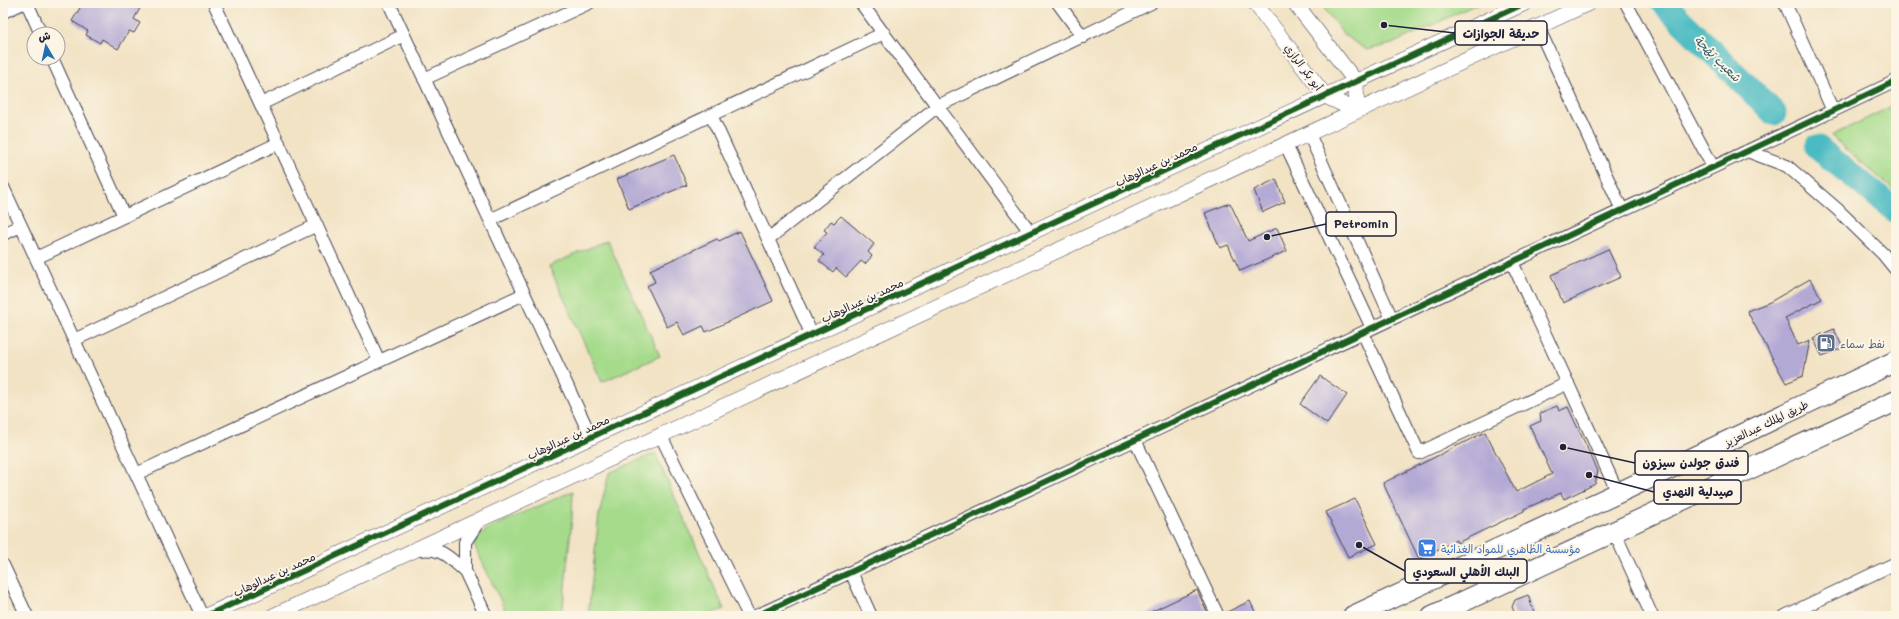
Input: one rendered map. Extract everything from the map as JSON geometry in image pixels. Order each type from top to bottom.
[{"type":"highway","name":"طريق الملك عبدالعزيز","points":[[1353,616],[1618,493],[1896,360]]},
{"type":"highway","points":[[1432,616],[1896,401]]},
{"type":"street","points":[[3,12],[22,3]]},
{"type":"street","points":[[27,3],[37,26]]},
{"type":"street","points":[[214,3],[379,361]]},
{"type":"street","points":[[388,3],[591,437]]},
{"type":"street","points":[[424,79],[565,8],[589,3]]},
{"type":"street","points":[[862,3],[1031,233]]},
{"type":"street","points":[[1058,3],[1083,37]]},
{"type":"street","points":[[768,239],[938,106],[1151,3]]},
{"type":"street","name":"أبو بكر الرازي","points":[[1255,3],[1325,96],[1357,111]]},
{"type":"street","points":[[1295,3],[1356,82],[1357,111]]},
{"type":"street","name":"محمد بن عبدالوهاب","points":[[206,616],[1526,3]]},
{"type":"street","points":[[273,616],[416,551],[1589,3]]},
{"type":"street","points":[[1626,3],[1713,167]]},
{"type":"street","points":[[1785,3],[1833,111]]},
{"type":"street","points":[[1538,27],[1622,210]]},
{"type":"street","points":[[490,220],[884,33]]},
{"type":"street","points":[[261,104],[404,35]]},
{"type":"street","points":[[56,66],[124,216]]},
{"type":"street","points":[[756,616],[1135,440],[1896,81]]},
{"type":"street","points":[[711,115],[812,335]]},
{"type":"street","points":[[1309,134],[1392,319]]},
{"type":"street","points":[[36,258],[279,143]]},
{"type":"street","points":[[1286,145],[1419,453],[1568,383]]},
{"type":"street","points":[[1747,151],[1787,166],[1837,209],[1883,254],[1896,270]]},
{"type":"street","points":[[3,187],[202,616]]},
{"type":"street","points":[[74,340],[317,225]]},
{"type":"street","points":[[3,234],[21,226]]},
{"type":"street","points":[[1512,262],[1618,493]]},
{"type":"street","points":[[136,474],[524,294]]},
{"type":"street","points":[[661,436],[748,616]]},
{"type":"street","points":[[1135,440],[1218,616]]},
{"type":"street","points":[[479,521],[465,542],[465,571],[486,616]]},
{"type":"street","points":[[1614,531],[1652,616]]},
{"type":"street","points":[[416,551],[431,549],[440,552],[465,571]]},
{"type":"street","points":[[1786,616],[1809,611],[1896,563]]},
{"type":"street","points":[[3,565],[27,616]]},
{"type":"street","points":[[851,572],[871,616]]},
{"type":"green space","points":[[1320,3],[1479,3],[1392,44],[1367,50],[1344,35]]},
{"type":"green space","points":[[1896,104],[1896,192],[1831,136]]},
{"type":"green space","points":[[607,240],[660,356],[602,382],[549,266]]},
{"type":"green space","points":[[655,453],[724,609],[706,616],[588,616],[599,515],[609,473]]},
{"type":"green space","points":[[573,491],[572,518],[562,616],[508,616],[474,545],[477,539],[489,528]]},
{"type":"building","points":[[83,3],[143,3],[134,19],[140,23],[134,33],[129,31],[118,49],[102,39],[100,43],[86,35],[88,31],[72,21]]},
{"type":"building","points":[[674,155],[687,185],[629,209],[617,179]]},
{"type":"building","points":[[1276,179],[1285,202],[1263,212],[1254,190]]},
{"type":"building","points":[[1230,203],[1248,241],[1277,228],[1287,251],[1240,271],[1228,245],[1220,248],[1205,213]]},
{"type":"building","points":[[841,216],[874,244],[868,252],[872,256],[865,264],[861,261],[846,277],[836,268],[833,272],[819,261],[824,255],[814,247],[827,232],[824,230],[831,221],[834,223]]},
{"type":"building","points":[[740,231],[773,301],[706,332],[703,326],[684,335],[677,322],[667,327],[647,286],[655,282],[650,270],[717,239],[719,241]]},
{"type":"building","points":[[1608,249],[1621,277],[1563,303],[1551,275]]},
{"type":"building","points":[[1810,279],[1822,299],[1785,318],[1798,345],[1810,340],[1803,376],[1786,383],[1747,311],[1770,302]]},
{"type":"building","points":[[1834,329],[1843,348],[1822,356],[1813,338]]},
{"type":"building","points":[[1320,376],[1347,395],[1327,424],[1300,404]]},
{"type":"building","points":[[1557,406],[1559,411],[1568,407],[1598,471],[1595,484],[1564,499],[1561,493],[1524,509],[1524,511],[1457,543],[1456,540],[1419,559],[1383,483],[1485,432],[1516,492],[1552,474],[1530,426],[1541,421],[1540,413]]},
{"type":"building","points":[[1355,499],[1377,544],[1348,557],[1326,512]]},
{"type":"building","points":[[1197,590],[1209,616],[1142,616]]},
{"type":"building","points":[[1528,595],[1535,616],[1516,616],[1512,607],[1515,600]]},
{"type":"building","points":[[1250,601],[1257,616],[1225,616],[1225,613]]},
{"type":"waterway","name":"شعيب بَهْجة","points":[[1663,3],[1774,113]]},
{"type":"waterway","name":"شعيب بَهْجة","points":[[1817,147],[1896,211]]},
{"type":"cycle path","points":[[206,616],[1525,3]]},
{"type":"cycle path","points":[[756,616],[1135,440],[1896,81]]},
{"type":"place","name":"حديقة الجوازات","points":[[1384,25]]},
{"type":"place","name":"Petromin","points":[[1267,237]]},
{"type":"place","name":"نفط سماء","points":[[1826,343]]},
{"type":"place","name":"فندق جولدن سيزون","points":[[1563,447]]},
{"type":"place","name":"صيدلية النهدي","points":[[1589,475]]},
{"type":"place","name":"البنك الأهلي السعودي","points":[[1359,545]]},
{"type":"place","name":"مؤسسة الظاهري للمواد الغذائية","points":[[1427,548]]}]
